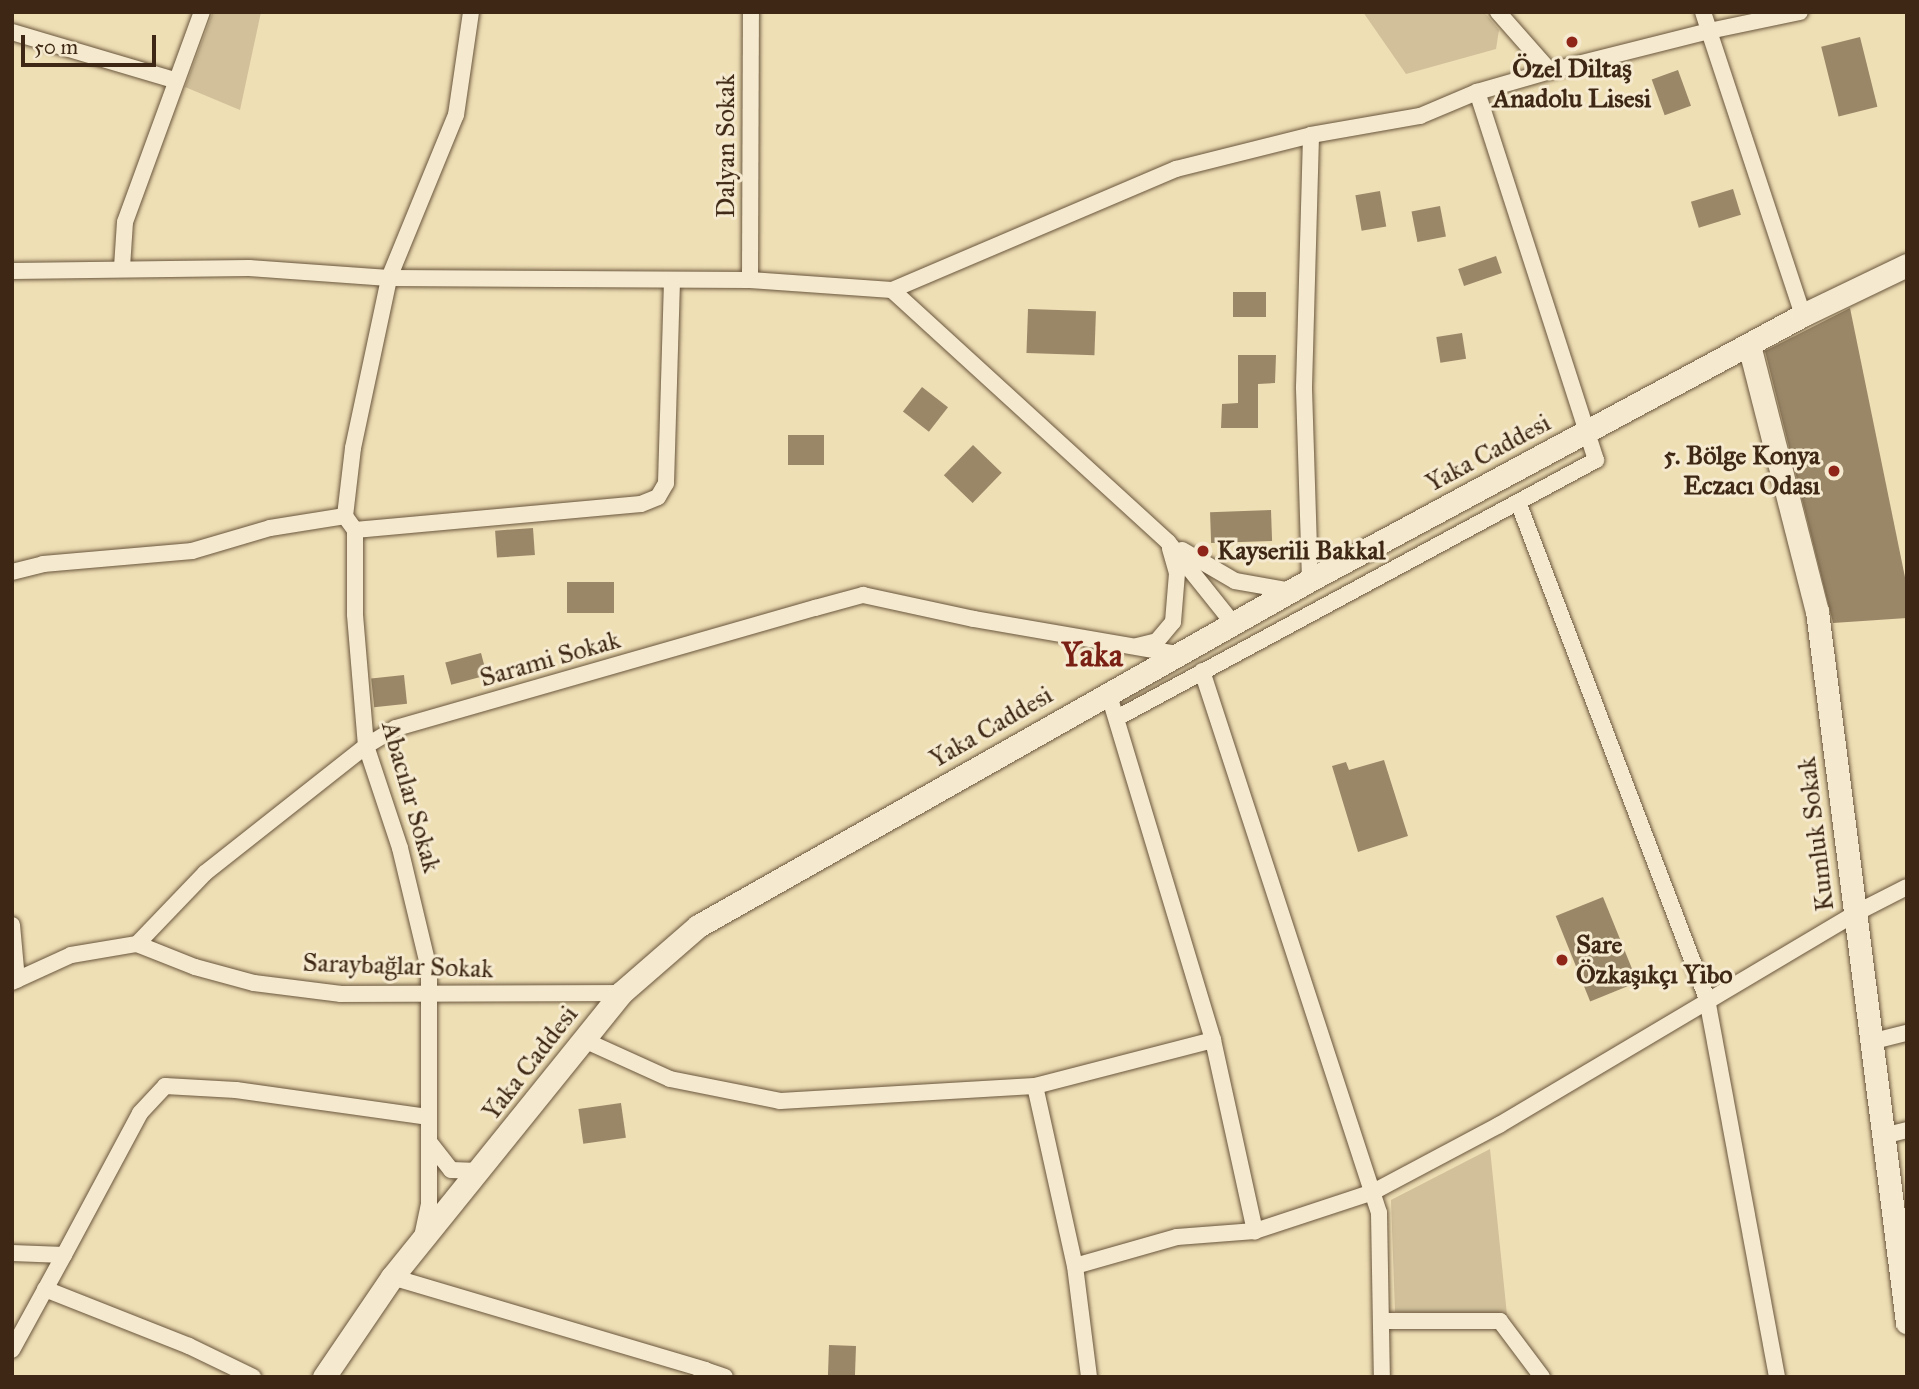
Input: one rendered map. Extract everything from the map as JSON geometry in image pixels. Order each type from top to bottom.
[{"type":"street","points":[[122,267],[125,222],[174,80],[202,12]]},
{"type":"street","points":[[471,12],[456,115],[389,278],[353,448],[345,516],[355,530],[640,504],[658,497],[666,483],[672,282]]},
{"type":"street","name":"Dalyan Sokak","points":[[750,280],[751,12]]},
{"type":"street","points":[[1498,12],[1550,71]]},
{"type":"street","points":[[1703,12],[1803,315]]},
{"type":"street","points":[[12,271],[122,267],[249,268],[389,278],[672,282],[750,280],[892,290],[1176,169],[1311,135],[1420,116],[1477,92],[1550,71],[1709,31],[1800,12]]},
{"type":"street","points":[[12,32],[174,80]]},
{"type":"street","points":[[1117,718],[1595,460],[1477,92]]},
{"type":"street","points":[[1168,542],[1235,581],[1300,586],[1311,135]]},
{"type":"street","name":"Yaka Caddesi","points":[[324,1377],[392,1277],[419,1249],[621,993],[698,926],[1108,692],[1300,586],[1803,315],[1907,265]]},
{"type":"street","points":[[892,290],[1168,542],[1233,623]]},
{"type":"street","name":"Kumluk Sokak","points":[[1749,345],[1817,611],[1907,1322]]},
{"type":"street","points":[[1518,502],[1707,999],[1777,1377]]},
{"type":"street","points":[[12,572],[43,564],[192,551],[270,528],[345,516]]},
{"type":"street","name":"Abacılar Sokak","points":[[355,530],[355,614],[366,746],[421,926],[428,995],[429,1204],[419,1249]]},
{"type":"street","points":[[1130,649],[1157,640],[1173,622],[1177,573],[1168,542]]},
{"type":"street","name":"Sarami Sokak","points":[[137,944],[205,873],[366,746],[396,728],[863,595],[1130,649],[1176,654]]},
{"type":"street","points":[[1202,671],[1379,1213],[1382,1377]]},
{"type":"street","points":[[1108,692],[1213,1040],[1255,1231]]},
{"type":"street","points":[[1075,1266],[1177,1237],[1255,1231],[1373,1192],[1499,1125],[1707,999],[1854,914],[1907,887]]},
{"type":"street","points":[[12,925],[15,981],[71,955],[137,944]]},
{"type":"street","name":"Saraybağlar Sokak","points":[[137,944],[195,967],[254,983],[341,994],[621,993]]},
{"type":"street","points":[[1870,1042],[1907,1033]]},
{"type":"street","points":[[584,1040],[670,1079],[780,1101],[1035,1086],[1213,1040]]},
{"type":"street","points":[[12,1350],[139,1113],[164,1086],[236,1090],[429,1117]]},
{"type":"street","points":[[1035,1086],[1075,1266],[1089,1377]]},
{"type":"street","points":[[1883,1136],[1907,1130]]},
{"type":"street","points":[[429,1142],[451,1170],[479,1171]]},
{"type":"street","points":[[12,1253],[64,1255]]},
{"type":"street","points":[[392,1277],[703,1373],[725,1377]]},
{"type":"street","points":[[45,1289],[189,1346],[253,1377]]},
{"type":"street","points":[[1382,1321],[1500,1321],[1542,1377]]},
{"type":"shaded area","points":[[213,12],[261,12],[240,110],[185,87]]},
{"type":"shaded area","points":[[1363,12],[1484,12],[1499,30],[1496,49],[1406,74]]},
{"type":"shaded area","points":[[1490,1149],[1507,1315],[1395,1312],[1391,1200]]},
{"type":"building","points":[[1860,37],[1877,107],[1839,117],[1821,47]]},
{"type":"building","points":[[1678,70],[1691,106],[1665,115],[1652,80]]},
{"type":"building","points":[[1733,189],[1741,215],[1699,228],[1691,202]]},
{"type":"building","points":[[1380,191],[1386,226],[1362,231],[1355,195]]},
{"type":"building","points":[[1440,206],[1446,236],[1417,242],[1412,212]]},
{"type":"building","points":[[1496,256],[1502,273],[1464,286],[1458,269]]},
{"type":"building","points":[[1233,292],[1266,292],[1266,317],[1233,317]]},
{"type":"building","name":"5. Bölge Konya Eczacı Odası","points":[[1850,308],[1907,587],[1907,618],[1833,623],[1765,351]]},
{"type":"building","points":[[1028,309],[1096,311],[1094,355],[1026,353]]},
{"type":"building","points":[[1462,333],[1466,359],[1440,363],[1436,337]]},
{"type":"building","points":[[1238,355],[1276,355],[1275,383],[1258,384],[1258,428],[1221,428],[1222,404],[1238,403]]},
{"type":"building","points":[[922,387],[948,407],[929,432],[903,411]]},
{"type":"building","points":[[788,435],[824,435],[824,465],[788,465]]},
{"type":"building","points":[[973,445],[1002,473],[973,503],[944,475]]},
{"type":"building","points":[[1271,510],[1272,541],[1211,543],[1210,512]]},
{"type":"building","points":[[533,528],[535,555],[497,558],[495,531]]},
{"type":"building","points":[[567,582],[614,582],[614,613],[567,613]]},
{"type":"building","points":[[481,653],[487,675],[451,685],[445,663]]},
{"type":"building","points":[[404,675],[407,704],[374,707],[371,678]]},
{"type":"building","points":[[1384,760],[1408,836],[1358,852],[1332,766],[1346,762],[1349,770]]},
{"type":"building","points":[[1603,897],[1637,982],[1590,1001],[1556,916]]},
{"type":"building","points":[[621,1103],[626,1138],[583,1144],[578,1109]]},
{"type":"building","points":[[829,1345],[856,1346],[855,1377],[828,1376]]},
{"type":"place","name":"Özel Diltaş Anadolu Lisesi","points":[[1572,42]]},
{"type":"place","name":"5. Bölge Konya Eczacı Odası","points":[[1834,471]]},
{"type":"place","name":"Kayserili Bakkal","points":[[1203,551]]},
{"type":"place","name":"Sare Özkaşıkçı Yibo","points":[[1562,960]]},
{"type":"district","name":"Yaka","points":[[1092,656]]}]
